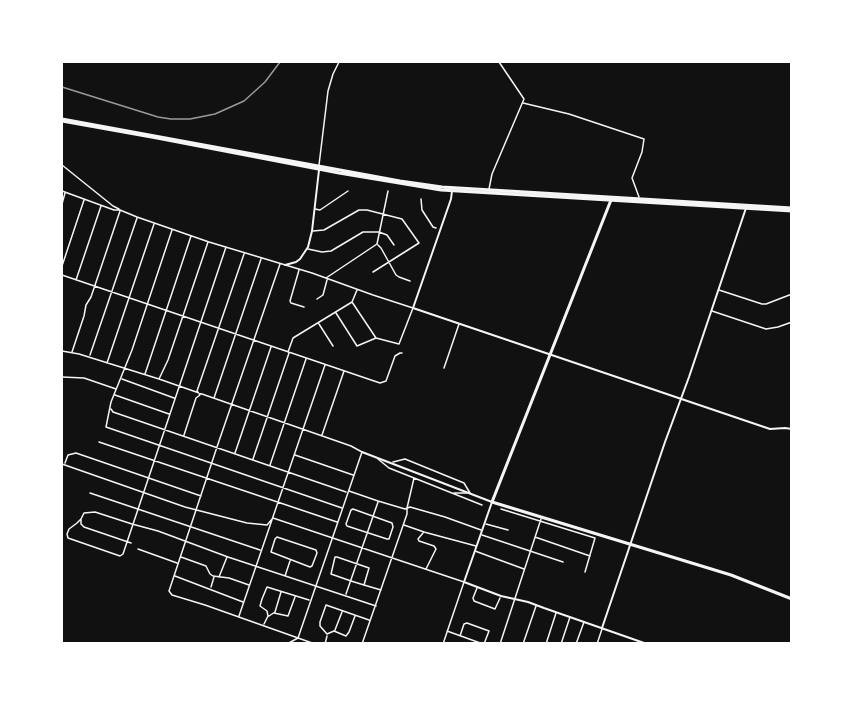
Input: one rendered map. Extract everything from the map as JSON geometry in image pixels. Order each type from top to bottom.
[{"type":"main road","points":[[62,120],[423,185],[747,206]]},
{"type":"main road","points":[[319,167],[423,188],[452,191],[639,198],[792,209]]},
{"type":"main road","points":[[611,198],[492,501],[541,519],[731,575],[792,598]]},
{"type":"street","points":[[285,265],[296,262],[304,255],[312,231],[328,91],[339,62]]},
{"type":"street","points":[[489,190],[492,174],[523,103],[523,97],[498,62]]},
{"type":"street","points":[[523,103],[569,114],[644,139],[642,152],[632,178],[639,198]]},
{"type":"street","points":[[62,165],[112,206],[172,230],[312,273],[770,429],[792,429]]},
{"type":"street","points":[[62,191],[120,210]]},
{"type":"street","points":[[314,209],[320,210],[348,191]]},
{"type":"street","points":[[388,191],[378,244],[396,275],[410,281]]},
{"type":"street","points":[[335,312],[357,346],[376,338],[399,344],[452,191]]},
{"type":"street","points":[[62,204],[66,192]]},
{"type":"street","points":[[62,266],[85,199]]},
{"type":"street","points":[[421,199],[422,210],[436,228]]},
{"type":"street","points":[[76,280],[101,205]]},
{"type":"street","points":[[597,644],[747,206]]},
{"type":"street","points":[[72,352],[120,210]]},
{"type":"street","points":[[312,231],[324,230],[359,210],[403,220],[419,243],[374,272]]},
{"type":"street","points":[[89,357],[137,217]]},
{"type":"street","points":[[107,363],[155,223]]},
{"type":"street","points":[[172,230],[148,304],[111,402],[106,428],[342,508]]},
{"type":"street","points":[[307,249],[331,251],[363,232],[379,232],[390,237],[394,245]]},
{"type":"street","points":[[145,374],[191,236]]},
{"type":"street","points":[[159,379],[168,360],[209,242]]},
{"type":"street","points":[[317,299],[323,295],[326,279],[378,244]]},
{"type":"street","points":[[226,247],[132,524],[124,553],[120,556],[68,538],[69,529],[77,524],[84,513],[95,512],[132,524],[186,540],[228,557],[376,606]]},
{"type":"street","points":[[183,436],[196,398],[200,395],[197,391],[244,252]]},
{"type":"street","points":[[214,398],[261,258]]},
{"type":"street","points":[[280,264],[169,591],[172,595],[239,616],[315,644]]},
{"type":"street","points":[[299,269],[290,301],[304,307]]},
{"type":"street","points":[[62,275],[380,383],[386,381],[395,356],[401,353]]},
{"type":"street","points":[[252,460],[293,338],[352,302],[357,289]]},
{"type":"street","points":[[719,290],[762,304],[792,294]]},
{"type":"street","points":[[352,302],[376,338]]},
{"type":"street","points":[[712,311],[766,329],[792,322]]},
{"type":"street","points":[[318,323],[333,346]]},
{"type":"street","points":[[444,368],[459,324]]},
{"type":"street","points":[[235,454],[271,346]]},
{"type":"street","points":[[62,351],[145,374],[214,398],[351,446],[378,459],[492,501],[443,644]]},
{"type":"street","points":[[270,465],[306,358]]},
{"type":"street","points":[[239,616],[325,364]]},
{"type":"street","points":[[321,436],[344,370]]},
{"type":"street","points":[[62,377],[84,378],[116,389]]},
{"type":"street","points":[[121,379],[175,398]]},
{"type":"street","points":[[114,395],[169,414]]},
{"type":"street","points":[[110,408],[113,412],[288,472],[378,501],[410,507],[482,530]]},
{"type":"street","points":[[99,442],[337,523]]},
{"type":"street","points":[[201,496],[74,452],[68,455],[63,464],[196,510],[257,525],[267,525],[273,518]]},
{"type":"street","points":[[288,643],[298,638],[362,452]]},
{"type":"street","points":[[294,455],[354,475]]},
{"type":"street","points":[[378,459],[389,468],[482,505]]},
{"type":"street","points":[[391,463],[405,459],[464,483],[471,494]]},
{"type":"street","points":[[362,644],[404,525],[414,478]]},
{"type":"street","points":[[451,492],[471,494]]},
{"type":"street","points":[[90,493],[261,550]]},
{"type":"street","points":[[345,595],[378,501]]},
{"type":"street","points":[[351,510],[393,524],[387,539],[367,532],[347,526],[351,510]]},
{"type":"street","points":[[500,644],[541,519],[501,510]]},
{"type":"street","points":[[273,518],[501,596],[570,616],[647,644]]},
{"type":"street","points":[[81,519],[84,527],[131,543]]},
{"type":"street","points":[[484,524],[508,530]]},
{"type":"street","points":[[404,525],[477,546]]},
{"type":"street","points":[[424,532],[418,539],[419,541],[434,546],[436,549],[426,570]]},
{"type":"street","points":[[481,535],[563,562]]},
{"type":"street","points":[[585,572],[596,536]]},
{"type":"street","points":[[535,537],[590,556]]},
{"type":"street","points":[[276,538],[317,551],[310,567],[290,560],[271,552],[276,538]]},
{"type":"street","points":[[138,549],[178,563]]},
{"type":"street","points":[[475,551],[525,569]]},
{"type":"street","points":[[181,557],[206,566],[210,574],[214,576],[249,585]]},
{"type":"street","points":[[219,577],[228,557]]},
{"type":"street","points":[[364,585],[369,568],[336,557],[331,574],[351,581],[364,585],[381,590]]},
{"type":"street","points":[[285,576],[290,560]]},
{"type":"street","points":[[174,576],[244,602]]},
{"type":"street","points":[[210,588],[214,576]]},
{"type":"street","points":[[268,616],[267,611],[260,606],[266,589],[269,587],[310,601]]},
{"type":"street","points":[[477,587],[473,601],[495,609],[501,596]]},
{"type":"street","points":[[274,613],[282,591]]},
{"type":"street","points":[[263,625],[268,616],[274,613],[288,616],[295,596]]},
{"type":"street","points":[[327,634],[319,623],[327,605],[370,621]]},
{"type":"street","points":[[523,644],[537,605]]},
{"type":"street","points":[[327,634],[334,631],[342,611]]},
{"type":"street","points":[[546,644],[556,612]]},
{"type":"street","points":[[334,631],[346,636],[355,616]]},
{"type":"street","points":[[561,644],[570,616]]},
{"type":"street","points":[[606,618],[607,626],[614,631]]},
{"type":"street","points":[[576,644],[584,621]]},
{"type":"street","points":[[447,631],[472,642],[484,644],[489,631],[467,623],[464,624],[460,636]]},
{"type":"street","points":[[325,644],[327,634]]},
{"type":"street","points":[[627,644],[630,637]]},
{"type":"railway","points":[[62,87],[158,117],[190,119],[215,114],[244,101],[265,82],[280,62]]}]
